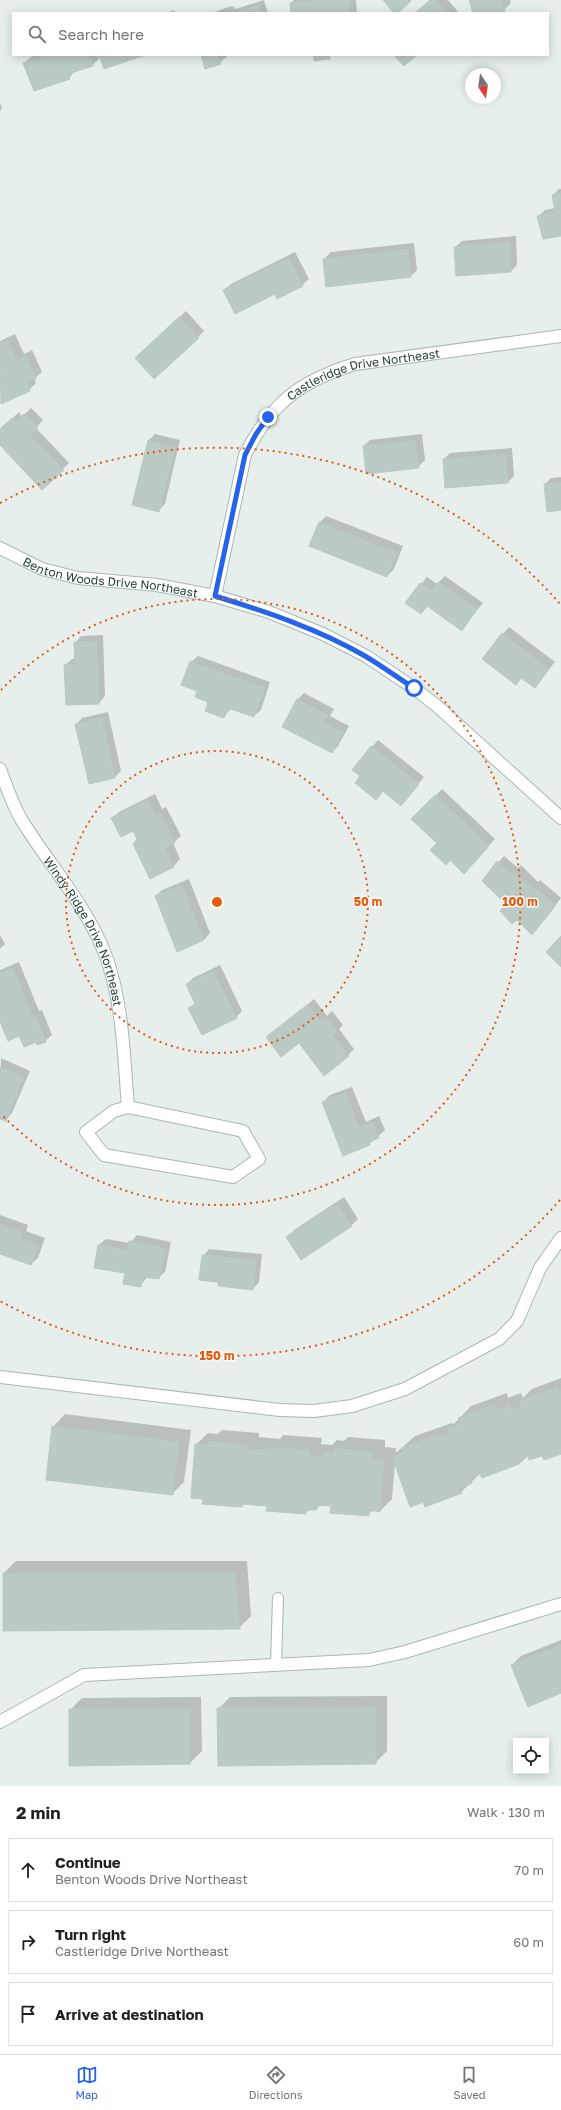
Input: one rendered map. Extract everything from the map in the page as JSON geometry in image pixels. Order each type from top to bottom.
[{"type":"street","name":"Castleridge Drive Northeast","points":[[215,596],[245,455],[256,434],[268,417],[298,388],[325,373],[355,364],[561,336]]},
{"type":"street","name":"Benton Woods Drive Northeast","points":[[0,548],[42,568],[78,578],[157,585],[215,596],[269,612],[323,634],[366,656],[414,688],[437,706],[561,818]]},
{"type":"street","name":"Windy Ridge Drive Northeast","points":[[0,769],[8,792],[21,818],[88,920],[107,959],[119,1004],[128,1107]]},
{"type":"street","points":[[128,1107],[243,1132],[259,1159],[233,1176],[104,1155],[86,1132],[114,1111],[128,1107]]},
{"type":"street","points":[[0,1377],[280,1410],[314,1411],[352,1406],[404,1389],[499,1339],[517,1321],[540,1268],[561,1238]]},
{"type":"street","points":[[0,1722],[84,1675],[369,1660],[398,1654],[561,1604]]},
{"type":"lane","points":[[276,1665],[278,1598]]},
{"type":"building","points":[[318,0],[349,0],[350,12],[291,12],[290,3]]},
{"type":"building","points":[[383,0],[411,1],[399,12],[393,12]]},
{"type":"building","points":[[430,0],[436,0],[446,12],[416,12]]},
{"type":"building","points":[[469,0],[502,0],[505,11],[502,12],[473,12]]},
{"type":"building","points":[[258,5],[260,12],[238,12]]},
{"type":"building","points":[[45,56],[89,56],[93,66],[68,74],[70,79],[34,91],[23,63]]},
{"type":"building","points":[[99,56],[142,56],[104,69]]},
{"type":"building","points":[[201,56],[217,56],[221,64],[205,69]]},
{"type":"building","points":[[314,56],[330,56],[330,59],[314,61]]},
{"type":"building","points":[[395,56],[416,56],[404,66]]},
{"type":"building","points":[[561,193],[561,236],[543,239],[537,216],[555,212],[552,195]]},
{"type":"building","points":[[510,242],[511,272],[456,276],[454,247]]},
{"type":"building","points":[[408,249],[411,277],[326,287],[323,259]]},
{"type":"building","points":[[289,258],[303,286],[277,299],[275,294],[235,314],[223,290]]},
{"type":"building","points":[[179,317],[199,338],[154,379],[135,358]]},
{"type":"building","points":[[8,340],[17,360],[26,355],[36,379],[27,383],[30,391],[1,404],[0,343]]},
{"type":"building","points":[[24,414],[38,427],[30,435],[64,470],[42,490],[0,445],[0,429],[12,418],[16,422]]},
{"type":"building","points":[[148,440],[175,447],[159,512],[132,505]]},
{"type":"building","points":[[415,440],[419,468],[366,474],[363,446]]},
{"type":"building","points":[[506,454],[508,483],[445,488],[443,459]]},
{"type":"building","points":[[561,482],[561,510],[547,512],[544,484]]},
{"type":"building","points":[[319,522],[397,553],[387,577],[309,546]]},
{"type":"building","points":[[438,582],[477,609],[462,631],[427,606],[421,614],[405,603],[420,583],[432,591]]},
{"type":"building","points":[[502,633],[549,669],[535,688],[521,678],[516,685],[482,659]]},
{"type":"building","points":[[97,641],[99,704],[66,705],[64,665],[75,664],[74,642]]},
{"type":"building","points":[[190,661],[265,688],[254,717],[228,708],[224,718],[205,711],[208,702],[195,697],[197,691],[181,685]]},
{"type":"building","points":[[297,699],[328,715],[324,723],[343,732],[332,753],[282,727]]},
{"type":"building","points":[[102,718],[115,778],[89,784],[75,724]]},
{"type":"building","points":[[371,746],[419,784],[401,806],[383,791],[376,800],[355,783],[360,776],[352,770]]},
{"type":"building","points":[[435,795],[489,846],[464,874],[450,860],[446,865],[430,850],[437,843],[411,819]]},
{"type":"building","points":[[148,800],[155,815],[160,813],[175,843],[165,848],[174,867],[150,879],[133,844],[137,839],[133,831],[121,837],[111,818]]},
{"type":"building","points":[[497,861],[511,874],[514,871],[531,887],[532,886],[556,905],[532,935],[517,920],[512,924],[500,911],[506,904],[482,881]]},
{"type":"building","points":[[182,885],[204,940],[177,952],[155,896]]},
{"type":"building","points":[[561,936],[561,967],[546,952]]},
{"type":"building","points":[[13,968],[33,1016],[35,1015],[46,1042],[37,1045],[36,1042],[24,1047],[19,1036],[8,1041],[0,1021],[0,973]]},
{"type":"building","points":[[213,971],[237,1018],[202,1035],[188,1008],[195,1004],[186,984]]},
{"type":"building","points":[[307,1005],[320,1021],[326,1017],[337,1032],[332,1035],[349,1056],[324,1076],[299,1043],[281,1057],[266,1037]]},
{"type":"building","points":[[0,1067],[24,1077],[6,1121],[0,1119]]},
{"type":"building","points":[[346,1093],[359,1127],[373,1122],[379,1138],[368,1142],[370,1145],[343,1156],[322,1102]]},
{"type":"building","points":[[337,1203],[352,1226],[301,1260],[286,1237]]},
{"type":"building","points":[[0,1224],[22,1232],[20,1238],[39,1245],[31,1265],[0,1254]]},
{"type":"building","points":[[129,1241],[165,1248],[159,1279],[143,1277],[141,1287],[123,1284],[125,1273],[94,1268],[98,1245],[127,1250]]},
{"type":"building","points":[[202,1255],[256,1260],[253,1290],[219,1286],[217,1282],[199,1280]]},
{"type":"building","points":[[557,1387],[559,1392],[561,1391],[561,1454],[544,1460],[542,1456],[529,1460],[528,1456],[518,1460],[519,1464],[482,1478],[480,1474],[470,1477],[472,1483],[460,1488],[462,1493],[425,1507],[423,1502],[410,1507],[392,1456],[403,1452],[402,1448],[439,1434],[443,1436],[450,1434],[448,1428],[460,1424],[458,1418],[495,1404],[496,1410],[509,1405],[511,1410],[521,1406],[519,1401]]},
{"type":"building","points":[[52,1426],[179,1442],[173,1495],[46,1480]]},
{"type":"building","points":[[209,1441],[248,1445],[247,1449],[268,1450],[270,1447],[310,1450],[309,1456],[321,1457],[324,1452],[334,1453],[335,1448],[373,1452],[373,1459],[384,1460],[380,1512],[369,1510],[369,1516],[330,1513],[331,1506],[320,1505],[316,1510],[306,1510],[306,1514],[266,1511],[267,1506],[242,1504],[242,1507],[202,1504],[203,1499],[191,1498],[195,1444],[207,1445]]},
{"type":"building","points":[[3,1573],[235,1573],[240,1629],[3,1631]]},
{"type":"building","points":[[561,1645],[561,1693],[528,1707],[511,1665]]},
{"type":"building","points":[[375,1707],[376,1764],[218,1766],[217,1708]]},
{"type":"building","points":[[69,1709],[190,1709],[190,1764],[69,1766]]},
{"type":"route","points":[[268,417],[256,434],[245,455],[215,596],[269,612],[323,634],[366,656],[414,688]]}]
